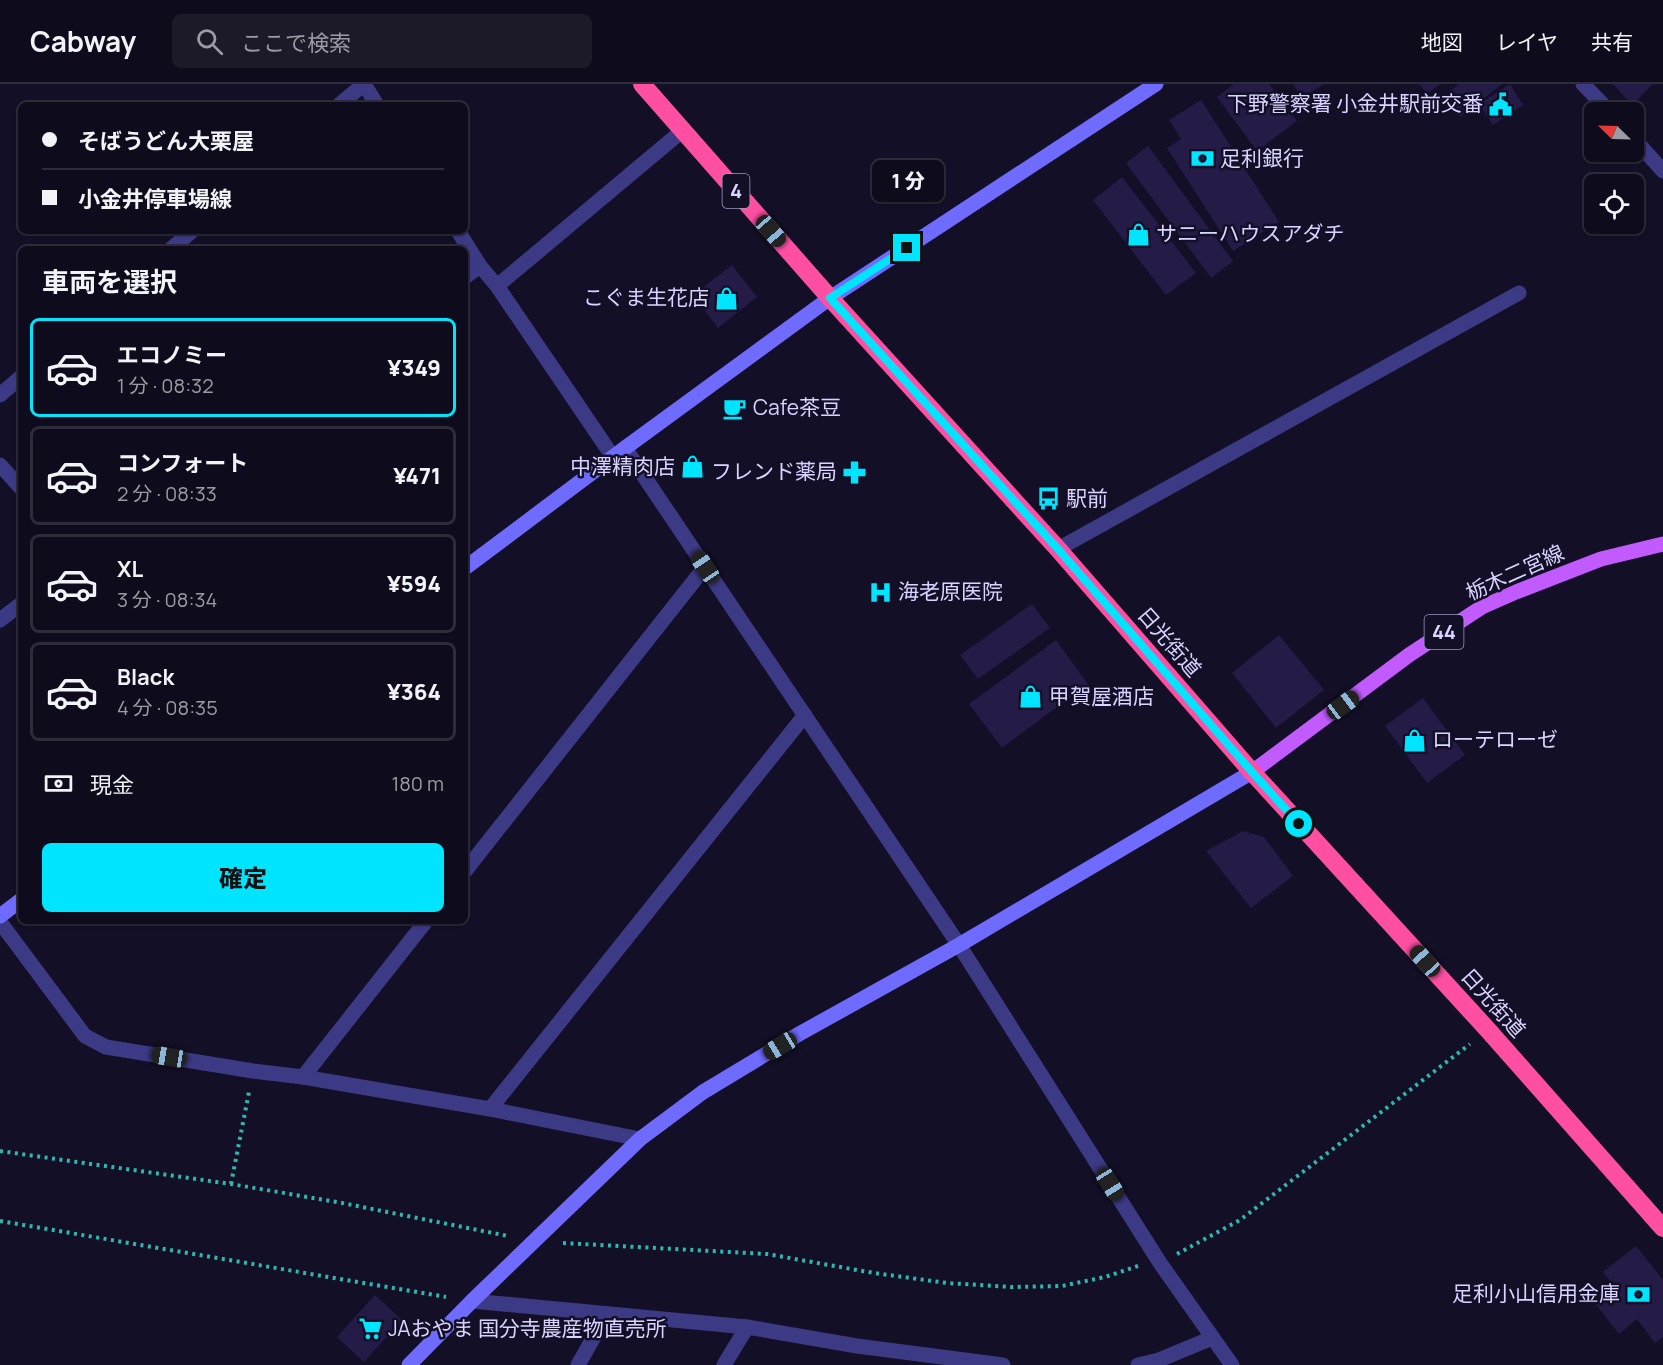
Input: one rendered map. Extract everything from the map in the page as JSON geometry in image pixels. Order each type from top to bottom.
[{"type":"highway","name":"日光街道","points":[[642,84],[830,298],[1058,549],[1252,772],[1488,1030],[1663,1228]]},
{"type":"main road","name":"栃木二宮線","points":[[1252,772],[1409,655],[1482,607],[1601,559],[1663,544]]},
{"type":"street","points":[[343,102],[364,84],[375,102]]},
{"type":"street","points":[[468,566],[830,298],[1156,84]]},
{"type":"street","points":[[1583,84],[1600,102]]},
{"type":"street","points":[[497,286],[682,131]]},
{"type":"street","points":[[1644,150],[1663,171]]},
{"type":"street","points":[[174,246],[188,234]]},
{"type":"street","points":[[468,247],[613,457]]},
{"type":"street","points":[[468,275],[480,266]]},
{"type":"street","points":[[1058,549],[1518,292]]},
{"type":"street","points":[[0,395],[18,380]]},
{"type":"street","points":[[625,448],[959,945],[1160,1263],[1232,1365]]},
{"type":"street","points":[[0,465],[18,485]]},
{"type":"street","points":[[468,867],[705,567]]},
{"type":"street","points":[[0,620],[18,606]]},
{"type":"street","points":[[490,1109],[805,715]]},
{"type":"street","points":[[409,1365],[640,1139],[713,1086],[799,1034],[959,945],[1252,772]]},
{"type":"street","points":[[0,916],[18,902]]},
{"type":"street","points":[[0,922],[85,1036],[106,1047],[490,1109],[640,1139]]},
{"type":"street","points":[[303,1077],[424,924]]},
{"type":"street","points":[[472,1301],[747,1328],[937,1361],[1003,1365]]},
{"type":"street","points":[[578,1365],[607,1314]]},
{"type":"street","points":[[724,1365],[747,1328]]},
{"type":"street","points":[[1138,1365],[1158,1360],[1212,1338]]},
{"type":"path","points":[[0,1151],[231,1184],[337,1202],[534,1241],[767,1254],[947,1283],[1012,1287],[1062,1286],[1105,1277],[1155,1260],[1160,1263],[1240,1220],[1488,1030]]},
{"type":"path","points":[[231,1184],[253,1071]]},
{"type":"path","points":[[0,1221],[472,1301]]},
{"type":"building","points":[[1234,84],[1269,84],[1297,121],[1257,151],[1217,97]]},
{"type":"building","points":[[1293,84],[1324,84],[1302,98]]},
{"type":"building","points":[[1419,84],[1440,84],[1427,94]]},
{"type":"building","points":[[1459,84],[1502,84],[1460,117],[1444,96]]},
{"type":"building","points":[[1510,84],[1523,105],[1493,125],[1479,104]]},
{"type":"building","points":[[1613,84],[1653,84],[1635,102],[1629,102]]},
{"type":"building","points":[[1201,100],[1279,222],[1233,251],[1167,148],[1181,139],[1169,120]]},
{"type":"building","points":[[1148,146],[1233,261],[1211,278],[1126,163]]},
{"type":"building","points":[[1122,177],[1196,273],[1166,295],[1093,200]]},
{"type":"building","points":[[732,265],[757,297],[718,328],[693,295]]},
{"type":"building","points":[[1032,604],[1050,628],[978,679],[960,655]]},
{"type":"building","points":[[1279,635],[1324,690],[1276,728],[1232,673]]},
{"type":"building","points":[[1056,640],[1088,684],[1002,748],[969,704]]},
{"type":"building","points":[[1423,698],[1465,755],[1427,783],[1385,726]]},
{"type":"building","points":[[1243,831],[1264,837],[1293,876],[1251,908],[1206,851]]},
{"type":"building","points":[[1636,1246],[1663,1280],[1663,1337],[1655,1343],[1637,1319],[1619,1334],[1594,1302],[1614,1286],[1603,1272]]},
{"type":"building","points":[[375,1295],[402,1320],[364,1362],[337,1337]]},
{"type":"place","name":"下野警察署 小金井駅前交番","points":[[1501,104]]},
{"type":"place","name":"足利銀行","points":[[1202,159]]},
{"type":"place","name":"サニーハウスアダチ","points":[[1138,234]]},
{"type":"place","name":"こぐま生花店","points":[[727,298]]},
{"type":"place","name":"Cafe茶豆","points":[[735,408]]},
{"type":"place","name":"中澤精肉店","points":[[693,467]]},
{"type":"place","name":"フレンド薬局","points":[[855,472]]},
{"type":"place","name":"駅前","points":[[1048,499]]},
{"type":"place","name":"海老原医院","points":[[880,592]]},
{"type":"place","name":"甲賀屋酒店","points":[[1031,697]]},
{"type":"place","name":"ローテローゼ","points":[[1414,740]]},
{"type":"place","name":"足利小山信用金庫","points":[[1638,1294]]},
{"type":"place","name":"JAおやま 国分寺農産物直売所","points":[[370,1329]]},
{"type":"route","points":[[907,248],[830,298],[1058,549],[1299,824]]}]
